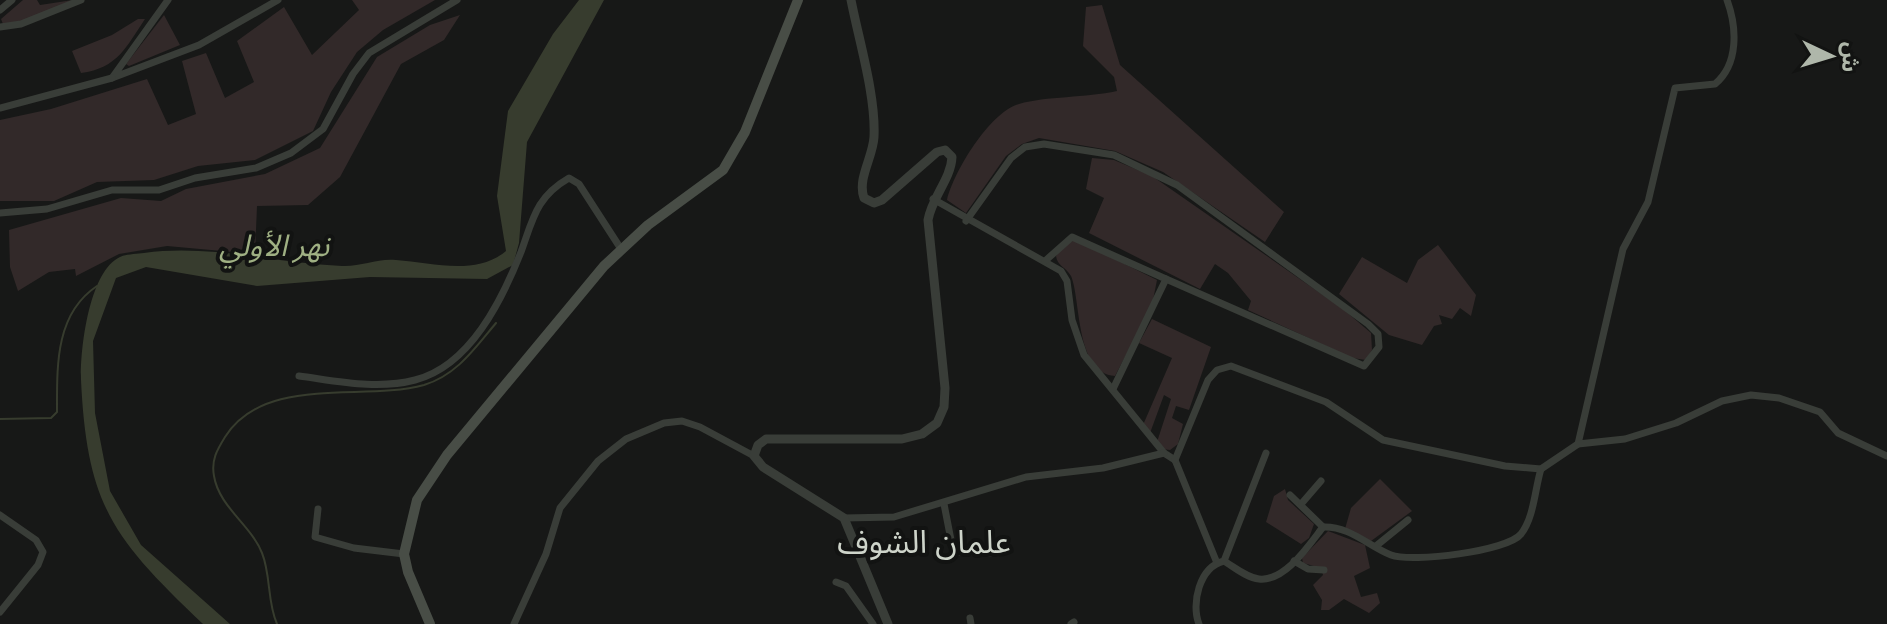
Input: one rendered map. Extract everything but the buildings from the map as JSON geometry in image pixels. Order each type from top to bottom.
[{"type":"main road","points":[[430,624],[404,554],[417,500],[440,465],[582,291],[621,249],[723,170],[745,132],[798,0]]},
{"type":"street","points":[[0,10],[12,0]]},
{"type":"street","points":[[0,27],[21,24],[81,0]]},
{"type":"street","points":[[112,78],[168,0]]},
{"type":"street","points":[[0,108],[112,78],[199,45],[278,0]]},
{"type":"street","points":[[0,213],[47,209],[112,190],[159,190],[202,176],[256,168],[291,153],[323,129],[358,65],[369,53],[457,0]]},
{"type":"street","points":[[754,456],[758,445],[766,439],[905,439],[922,434],[937,423],[945,395],[928,226],[933,199],[952,165],[952,157],[945,150],[934,153],[882,200],[870,202],[862,195],[873,125],[851,0]]},
{"type":"street","points":[[1578,444],[1623,249],[1648,202],[1675,88],[1715,84],[1730,59],[1734,21],[1727,0]]},
{"type":"street","points":[[966,221],[1011,158],[1025,147],[1044,144],[1114,155],[1159,174],[1281,258],[1368,324],[1378,334],[1379,347],[1364,366],[1072,237],[1045,261]]},
{"type":"street","points":[[299,376],[392,383],[418,380],[444,366],[497,306],[542,199],[569,178],[579,184],[621,249]]},
{"type":"street","points":[[933,199],[966,221],[1045,261],[1065,276],[1080,348],[1164,453],[1175,460],[1221,562],[1259,579],[1272,577],[1294,561],[1323,527]]},
{"type":"street","points":[[1113,389],[1166,279]]},
{"type":"street","points":[[1175,460],[1208,380],[1217,370],[1231,366],[1326,402],[1383,440],[1505,466],[1541,469],[1578,444],[1625,439],[1676,423],[1722,401],[1756,395],[1820,412],[1838,433],[1887,456]]},
{"type":"street","points":[[515,622],[546,554],[560,508],[598,461],[626,439],[664,423],[682,421],[700,427],[754,456],[763,467],[844,518],[894,517],[1026,477],[1103,468],[1164,453]]},
{"type":"street","points":[[1199,624],[1194,604],[1202,582],[1221,562],[1266,453]]},
{"type":"street","points":[[1290,495],[1302,503],[1323,527],[1334,527],[1412,560],[1460,554],[1515,539],[1524,530],[1541,469]]},
{"type":"street","points":[[1302,503],[1321,481]]},
{"type":"street","points":[[944,504],[951,540],[958,552],[997,553]]},
{"type":"street","points":[[318,509],[315,537],[354,548],[404,554]]},
{"type":"street","points":[[0,515],[36,540],[43,556],[0,612]]},
{"type":"street","points":[[844,518],[886,623]]},
{"type":"street","points":[[1376,546],[1408,520]]},
{"type":"street","points":[[1294,561],[1308,569],[1324,570]]},
{"type":"street","points":[[836,582],[846,586],[873,624]]},
{"type":"shaded area","points":[[23,0],[37,0],[40,5],[73,0],[18,23],[3,24],[1,19]]},
{"type":"shaded area","points":[[352,0],[435,0],[383,30],[357,52],[331,92],[313,131],[255,160],[198,166],[154,180],[97,182],[54,201],[0,201],[0,120],[51,109],[147,79],[168,125],[196,114],[182,61],[206,53],[225,98],[254,82],[237,41],[284,7],[312,55],[359,10]]},
{"type":"shaded area","points":[[579,0],[604,0],[527,142],[519,243],[513,265],[487,279],[370,277],[257,286],[146,267],[116,278],[93,341],[95,413],[110,491],[141,545],[230,624],[203,624],[147,568],[127,543],[99,491],[84,423],[81,367],[88,312],[101,278],[109,265],[122,256],[169,251],[218,252],[342,266],[389,260],[468,266],[494,259],[506,251],[497,196],[508,111],[553,34]]},
{"type":"shaded area","points":[[1102,5],[1120,65],[1284,212],[1265,242],[1163,172],[1115,151],[1039,138],[1022,144],[1006,156],[966,213],[947,200],[957,174],[975,144],[996,118],[1008,109],[1030,101],[1117,91],[1114,77],[1083,46],[1086,7]]},
{"type":"shaded area","points":[[164,15],[180,45],[129,66],[126,64]]},
{"type":"shaded area","points":[[460,15],[444,40],[401,64],[340,177],[308,205],[257,206],[255,254],[167,246],[119,254],[76,276],[75,269],[49,272],[18,291],[10,267],[9,230],[121,198],[161,201],[186,189],[265,174],[320,148],[377,57],[430,25]]},
{"type":"shaded area","points":[[138,19],[145,19],[120,55],[104,66],[81,73],[72,51],[112,35]]},
{"type":"shaded area","points":[[1092,158],[1114,160],[1152,176],[1343,309],[1371,333],[1372,350],[1366,360],[1352,358],[1248,310],[1251,301],[1228,273],[1215,264],[1200,289],[1089,233],[1104,198],[1086,189]]},
{"type":"shaded area","points":[[1076,240],[1157,280],[1152,305],[1115,376],[1102,372],[1086,350],[1071,276],[1056,256],[1066,243]]},
{"type":"shaded area","points":[[1438,245],[1476,295],[1471,316],[1460,308],[1452,319],[1439,315],[1442,324],[1434,326],[1422,345],[1389,335],[1339,294],[1362,257],[1407,283],[1418,260]]},
{"type":"shaded area","points":[[1152,319],[1211,347],[1189,410],[1176,406],[1172,418],[1183,424],[1178,444],[1170,450],[1162,449],[1157,442],[1171,399],[1164,395],[1150,433],[1143,425],[1172,358],[1139,343]]},
{"type":"shaded area","points":[[1380,479],[1412,511],[1371,541],[1345,529],[1351,508]]},
{"type":"shaded area","points":[[1285,489],[1288,500],[1314,524],[1309,538],[1301,544],[1266,522],[1274,496]]},
{"type":"shaded area","points":[[1328,531],[1365,545],[1370,568],[1354,576],[1361,597],[1377,593],[1380,603],[1369,613],[1344,599],[1329,610],[1321,610],[1322,600],[1313,585],[1323,575],[1321,568],[1303,563],[1302,558]]},
{"type":"waterway","points":[[0,419],[51,418],[57,412],[57,377],[66,326],[83,298],[97,286]]},
{"type":"waterway","points":[[277,624],[262,553],[217,487],[214,460],[225,437],[243,417],[264,405],[289,397],[400,390],[436,380],[456,368],[496,323]]},
{"type":"district","name":"علمان الشوف","points":[[924,542]]},
{"type":"water label","name":"نهر الأولي","points":[[274,246]]}]
